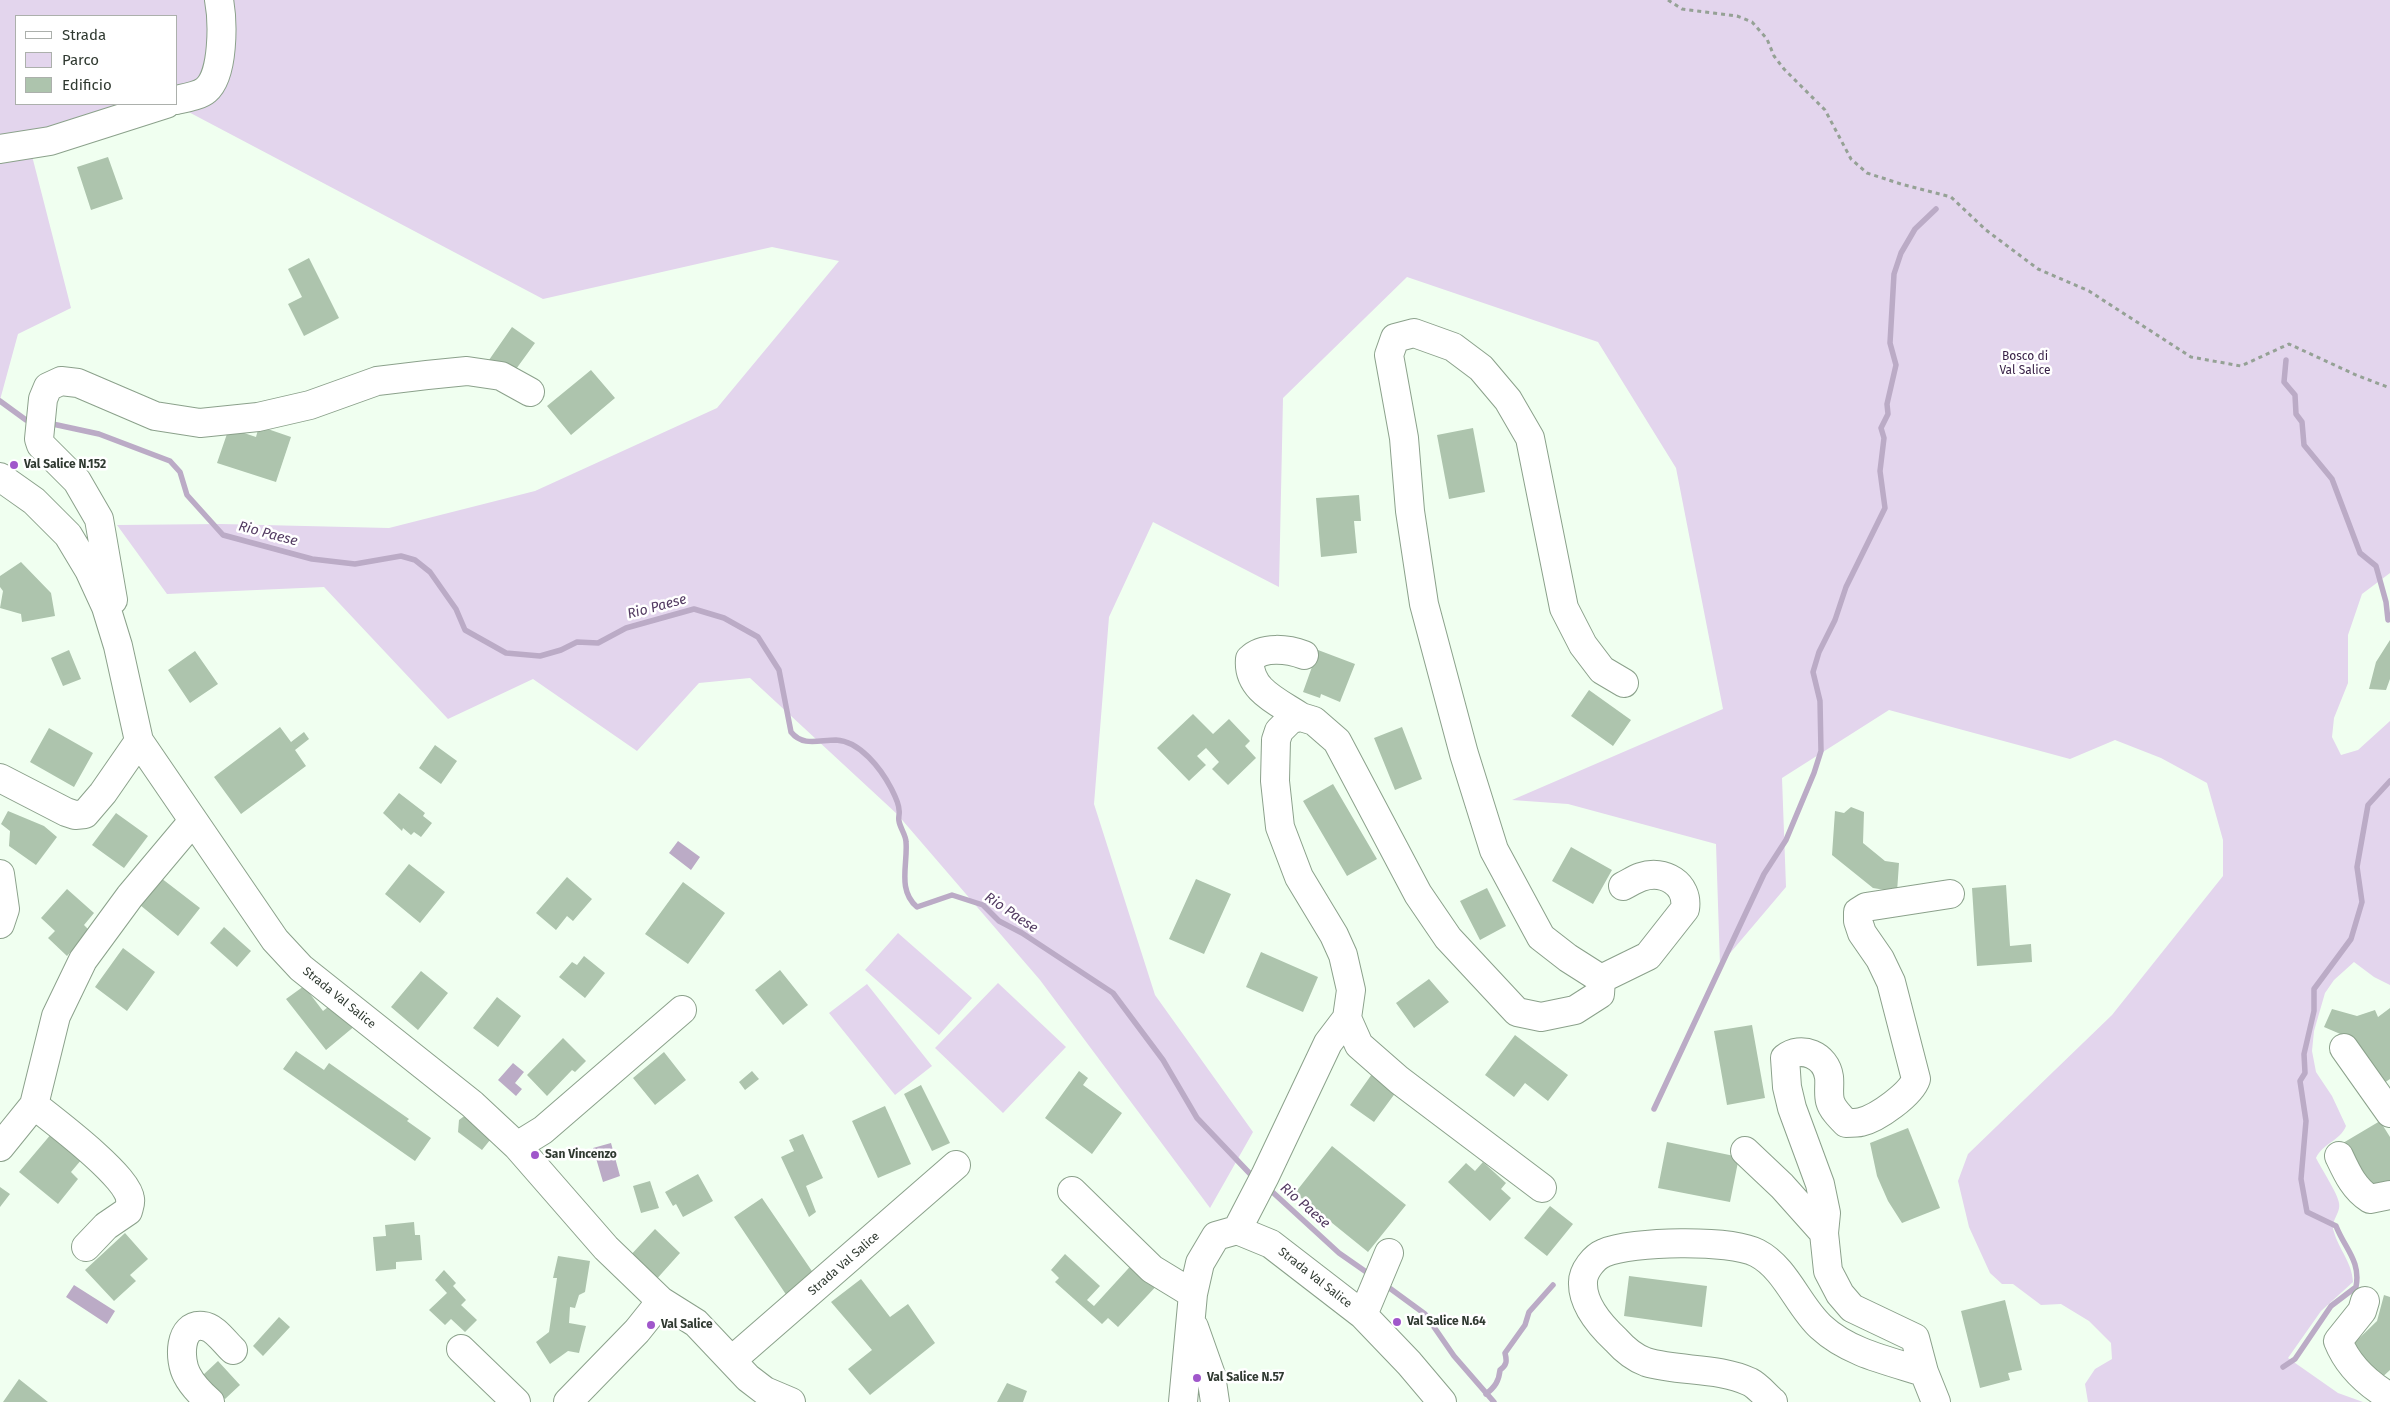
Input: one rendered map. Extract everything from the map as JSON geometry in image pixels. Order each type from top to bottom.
[{"type":"street","points":[[178,99],[205,91],[210,84],[218,64],[222,41],[219,0]]},
{"type":"street","points":[[0,149],[50,141],[163,105]]},
{"type":"street","points":[[1601,980],[1568,958],[1542,937],[1494,850],[1464,754],[1424,604],[1410,511],[1404,438],[1389,355],[1395,338],[1414,333],[1453,347],[1481,368],[1508,400],[1530,438],[1564,608],[1583,645],[1602,670],[1624,684]]},
{"type":"street","points":[[118,646],[113,602],[99,518],[77,481],[41,445],[43,399],[48,387],[61,380],[78,383],[155,416],[200,423],[258,417],[310,405],[377,381],[427,375],[467,372],[501,376],[530,392]]},
{"type":"street","name":"Strada Val Salice","points":[[0,478],[34,501],[68,536],[89,570],[106,607],[118,646],[139,741],[275,940],[301,968],[472,1104],[517,1146],[606,1248],[661,1301],[696,1323],[748,1378],[765,1391],[791,1402]]},
{"type":"street","points":[[1304,655],[1287,650],[1262,652],[1255,654],[1250,659],[1249,666],[1259,689],[1301,717],[1323,727],[1337,741],[1418,894],[1443,931],[1517,1012],[1541,1017],[1575,1010],[1600,994],[1601,980]]},
{"type":"street","points":[[1183,1402],[1192,1306],[1200,1263],[1216,1236],[1237,1230],[1262,1183],[1328,1044],[1347,1018],[1351,990],[1342,955],[1334,935],[1299,877],[1280,827],[1275,781],[1276,740],[1284,723],[1301,717]]},
{"type":"street","points":[[0,778],[66,812],[75,815],[85,814],[103,794],[139,741]]},
{"type":"street","points":[[0,1147],[34,1106],[56,1016],[83,960],[130,896],[193,821]]},
{"type":"street","points":[[0,874],[5,909],[0,924]]},
{"type":"street","points":[[1601,980],[1648,956],[1685,909],[1686,900],[1683,890],[1674,880],[1661,875],[1642,877],[1623,886]]},
{"type":"street","points":[[1936,1402],[1924,1372],[1915,1338],[1852,1308],[1840,1294],[1828,1271],[1824,1233],[1826,1212],[1820,1184],[1792,1108],[1787,1087],[1785,1058],[1793,1052],[1804,1050],[1821,1060],[1829,1074],[1830,1101],[1846,1123],[1862,1122],[1877,1114],[1896,1102],[1914,1086],[1916,1079],[1891,982],[1880,959],[1862,934],[1858,921],[1858,912],[1866,906],[1950,894]]},
{"type":"street","points":[[517,1146],[543,1130],[682,1010]]},
{"type":"street","points":[[1347,1018],[1359,1045],[1399,1080],[1542,1188]]},
{"type":"street","points":[[2344,1048],[2390,1113]]},
{"type":"street","points":[[34,1106],[109,1169],[126,1188],[130,1199],[128,1211],[106,1226],[86,1247]]},
{"type":"street","points":[[1745,1151],[1782,1186],[1824,1233]]},
{"type":"street","points":[[2339,1156],[2348,1176],[2360,1193],[2370,1199],[2390,1195]]},
{"type":"street","name":"Strada Val Salice","points":[[732,1360],[956,1166]]},
{"type":"street","points":[[1072,1191],[1192,1306],[1215,1402]]},
{"type":"street","name":"Strada Val Salice","points":[[1237,1230],[1271,1244],[1363,1315],[1409,1363],[1442,1402]]},
{"type":"street","points":[[1773,1402],[1752,1383],[1734,1376],[1646,1362],[1631,1354],[1595,1316],[1586,1300],[1582,1282],[1586,1271],[1594,1260],[1604,1253],[1630,1248],[1698,1243],[1732,1245],[1757,1253],[1776,1268],[1820,1326],[1836,1339],[1872,1356],[1924,1372]]},
{"type":"street","points":[[1363,1315],[1383,1270]]},
{"type":"street","points":[[568,1402],[637,1331],[661,1301]]},
{"type":"street","points":[[2365,1301],[2362,1311],[2338,1341],[2344,1356],[2366,1381],[2390,1398]]},
{"type":"street","points":[[210,1402],[186,1374],[182,1348],[184,1336],[192,1329],[203,1326],[212,1330],[233,1350]]},
{"type":"street","points":[[461,1349],[516,1402]]},
{"type":"path","points":[[1668,0],[1682,9],[1737,16],[1752,22],[1767,39],[1774,56],[1784,69],[1825,110],[1851,159],[1867,173],[1951,197],[1986,230],[2038,269],[2090,291],[2191,357],[2241,366],[2289,344],[2356,375],[2390,388]]},
{"type":"green space","name":"Bosco di Val Salice","points":[[0,0],[2390,0],[2390,573],[2362,594],[2348,635],[2348,683],[2334,718],[2332,737],[2341,755],[2358,750],[2390,721],[2390,985],[2374,977],[2354,962],[2334,980],[2325,993],[2314,1031],[2312,1051],[2316,1072],[2332,1096],[2346,1126],[2340,1135],[2323,1149],[2316,1158],[2338,1199],[2339,1207],[2333,1228],[2348,1262],[2353,1282],[2321,1311],[2288,1358],[2338,1393],[2363,1402],[2088,1402],[2085,1384],[2095,1369],[2112,1359],[2111,1343],[2089,1321],[2061,1304],[2041,1305],[2013,1284],[2002,1284],[1990,1273],[1969,1227],[1958,1181],[1968,1154],[2112,1015],[2223,876],[2223,840],[2207,783],[2161,758],[2115,740],[2070,759],[1889,710],[1782,778],[1786,887],[1720,965],[1716,844],[1568,804],[1512,800],[1723,709],[1676,468],[1598,342],[1407,277],[1283,398],[1279,587],[1153,522],[1109,617],[1094,804],[1155,995],[1253,1132],[1210,1208],[1040,980],[897,814],[750,678],[699,683],[637,751],[533,679],[448,719],[324,587],[167,594],[117,525],[221,524],[389,528],[535,491],[717,408],[839,261],[772,247],[543,299],[181,108],[30,148],[71,308],[18,334],[0,400]]},
{"type":"green space","points":[[898,933],[972,998],[939,1035],[865,970]]},
{"type":"green space","points":[[998,983],[1066,1047],[1003,1113],[935,1048]]},
{"type":"green space","points":[[867,984],[932,1066],[895,1095],[829,1013]]},
{"type":"shaded area","points":[[678,841],[700,857],[691,870],[669,853]]},
{"type":"shaded area","points":[[513,1063],[524,1072],[515,1083],[522,1089],[516,1096],[498,1080]]},
{"type":"shaded area","points":[[611,1143],[620,1176],[603,1182],[593,1148]]},
{"type":"shaded area","points":[[74,1285],[115,1311],[107,1324],[66,1297]]},
{"type":"building","points":[[108,157],[123,199],[91,210],[77,167]]},
{"type":"building","points":[[309,258],[339,318],[304,336],[288,304],[302,297],[288,269]]},
{"type":"building","points":[[512,327],[535,343],[511,376],[489,360]]},
{"type":"building","points":[[591,370],[615,398],[571,435],[547,406]]},
{"type":"building","points":[[259,426],[291,437],[276,482],[217,463],[229,428],[256,437]]},
{"type":"building","points":[[1473,428],[1485,492],[1449,499],[1437,435]]},
{"type":"building","points":[[1359,495],[1361,521],[1354,521],[1357,553],[1321,557],[1316,498]]},
{"type":"building","points":[[21,562],[51,593],[55,616],[22,622],[21,614],[0,608],[3,591],[0,587],[0,576]]},
{"type":"building","points":[[2390,640],[2390,679],[2386,690],[2369,689],[2376,662]]},
{"type":"building","points":[[69,650],[81,679],[63,686],[51,658]]},
{"type":"building","points":[[1318,650],[1355,664],[1340,702],[1321,694],[1320,698],[1303,692]]},
{"type":"building","points":[[195,651],[218,684],[190,703],[168,670]]},
{"type":"building","points":[[1589,690],[1631,720],[1613,746],[1571,716]]},
{"type":"building","points":[[1193,714],[1213,734],[1229,719],[1250,741],[1245,746],[1256,758],[1228,785],[1212,769],[1219,762],[1206,748],[1197,756],[1206,765],[1189,781],[1157,748]]},
{"type":"building","points":[[280,727],[291,742],[304,732],[309,739],[295,750],[306,766],[241,814],[214,777]]},
{"type":"building","points":[[1402,727],[1422,779],[1395,790],[1374,738]]},
{"type":"building","points":[[49,728],[93,753],[74,787],[30,762]]},
{"type":"building","points":[[435,745],[457,761],[441,784],[419,768]]},
{"type":"building","points":[[1333,784],[1377,859],[1347,876],[1303,801]]},
{"type":"building","points":[[399,793],[425,813],[423,816],[432,823],[421,837],[414,832],[411,835],[403,828],[402,831],[383,813]]},
{"type":"building","points":[[1851,807],[1864,812],[1863,843],[1885,861],[1899,863],[1897,892],[1873,888],[1832,855],[1835,811],[1844,813]]},
{"type":"building","points":[[8,811],[44,826],[57,837],[36,865],[9,846],[10,831],[1,824]]},
{"type":"building","points":[[116,813],[148,836],[124,868],[92,845]]},
{"type":"building","points":[[1571,847],[1612,870],[1593,904],[1552,881]]},
{"type":"building","points":[[409,864],[445,892],[420,923],[385,894]]},
{"type":"building","points":[[567,877],[592,899],[573,921],[567,916],[556,930],[536,913]]},
{"type":"building","points":[[161,878],[200,908],[178,936],[140,905]]},
{"type":"building","points":[[1196,879],[1231,894],[1204,954],[1169,939]]},
{"type":"building","points":[[683,882],[725,913],[688,964],[645,934]]},
{"type":"building","points":[[2006,885],[2010,946],[2031,944],[2032,962],[1977,966],[1972,888]]},
{"type":"building","points":[[1487,888],[1506,926],[1480,940],[1460,901]]},
{"type":"building","points":[[67,889],[94,913],[84,925],[90,931],[67,956],[48,938],[55,931],[41,918]]},
{"type":"building","points":[[224,927],[251,951],[237,967],[210,943]]},
{"type":"building","points":[[123,948],[155,972],[127,1011],[95,987]]},
{"type":"building","points":[[1261,952],[1318,977],[1303,1012],[1246,987]]},
{"type":"building","points":[[584,956],[605,973],[585,998],[559,977],[572,962],[577,965]]},
{"type":"building","points":[[780,970],[808,1005],[783,1025],[755,990]]},
{"type":"building","points":[[421,971],[448,993],[418,1030],[391,1007]]},
{"type":"building","points":[[1429,979],[1449,1002],[1414,1028],[1396,1003]]},
{"type":"building","points":[[304,986],[323,1011],[333,1003],[356,1025],[326,1050],[286,999]]},
{"type":"building","points":[[497,997],[521,1016],[498,1047],[473,1028]]},
{"type":"building","points":[[2390,1008],[2390,1079],[2384,1083],[2352,1039],[2324,1027],[2332,1009],[2357,1016],[2375,1010],[2378,1017]]},
{"type":"building","points":[[1752,1025],[1765,1098],[1727,1105],[1714,1031]]},
{"type":"building","points":[[1515,1035],[1568,1075],[1548,1101],[1525,1083],[1514,1097],[1485,1075]]},
{"type":"building","points":[[563,1038],[586,1061],[575,1072],[572,1070],[547,1096],[527,1075]]},
{"type":"building","points":[[296,1051],[324,1070],[329,1063],[409,1119],[407,1121],[431,1138],[415,1161],[283,1069]]},
{"type":"building","points":[[664,1052],[686,1080],[655,1105],[633,1078]]},
{"type":"building","points":[[752,1071],[759,1079],[745,1090],[739,1082]]},
{"type":"building","points":[[1079,1071],[1088,1078],[1083,1085],[1122,1113],[1092,1154],[1045,1118]]},
{"type":"building","points":[[1372,1074],[1396,1092],[1374,1122],[1350,1105]]},
{"type":"building","points":[[921,1085],[950,1143],[932,1151],[904,1094]]},
{"type":"building","points":[[885,1106],[911,1164],[878,1178],[852,1121]]},
{"type":"building","points":[[463,1117],[470,1117],[494,1135],[482,1150],[458,1132],[459,1120]]},
{"type":"building","points":[[2380,1121],[2390,1137],[2390,1186],[2374,1196],[2343,1143]]},
{"type":"building","points":[[1908,1128],[1940,1208],[1902,1223],[1888,1201],[1877,1176],[1870,1143]]},
{"type":"building","points":[[52,1133],[82,1159],[71,1172],[78,1179],[58,1204],[19,1172]]},
{"type":"building","points":[[803,1134],[823,1178],[806,1186],[816,1212],[809,1217],[781,1157],[794,1151],[789,1140]]},
{"type":"building","points":[[1667,1142],[1739,1157],[1730,1202],[1658,1188]]},
{"type":"building","points":[[1332,1146],[1406,1205],[1368,1252],[1295,1193]]},
{"type":"building","points":[[1483,1162],[1506,1183],[1501,1189],[1511,1198],[1490,1221],[1448,1182],[1466,1163],[1475,1171]]},
{"type":"building","points":[[698,1174],[713,1201],[683,1217],[676,1204],[673,1206],[665,1192]]},
{"type":"building","points":[[650,1181],[659,1208],[641,1213],[633,1186]]},
{"type":"building","points":[[0,1187],[10,1194],[0,1207]]},
{"type":"building","points":[[762,1198],[816,1277],[787,1296],[734,1217]]},
{"type":"building","points":[[1550,1206],[1573,1224],[1547,1256],[1524,1238]]},
{"type":"building","points":[[414,1222],[415,1235],[420,1235],[422,1260],[396,1262],[396,1269],[376,1271],[373,1237],[386,1236],[385,1225]]},
{"type":"building","points":[[655,1229],[680,1253],[654,1282],[628,1258]]},
{"type":"building","points":[[125,1233],[148,1259],[130,1275],[136,1281],[114,1301],[85,1270]]},
{"type":"building","points":[[1065,1254],[1100,1286],[1087,1300],[1094,1306],[1137,1259],[1161,1281],[1118,1327],[1108,1318],[1102,1324],[1055,1282],[1059,1278],[1051,1270]]},
{"type":"building","points":[[558,1256],[590,1261],[585,1292],[579,1295],[575,1308],[570,1307],[569,1323],[586,1326],[579,1353],[568,1351],[550,1364],[536,1342],[549,1332],[557,1278],[553,1278]]},
{"type":"building","points":[[444,1270],[456,1283],[453,1286],[466,1300],[461,1305],[477,1320],[465,1332],[451,1319],[445,1325],[429,1310],[447,1293],[435,1280]]},
{"type":"building","points":[[1629,1276],[1707,1286],[1702,1327],[1624,1316]]},
{"type":"building","points":[[861,1279],[890,1317],[908,1304],[935,1343],[870,1395],[848,1369],[872,1350],[831,1302]]},
{"type":"building","points":[[2384,1295],[2390,1297],[2390,1370],[2378,1381],[2347,1350],[2377,1321]]},
{"type":"building","points":[[2005,1300],[2022,1370],[2008,1373],[2010,1380],[1980,1388],[1961,1311]]},
{"type":"building","points":[[279,1317],[290,1327],[263,1356],[253,1346]]},
{"type":"building","points":[[218,1361],[240,1385],[225,1399],[202,1376]]},
{"type":"building","points":[[19,1379],[48,1402],[3,1402]]},
{"type":"building","points":[[1007,1383],[1027,1391],[1023,1402],[997,1402]]},
{"type":"waterway","points":[[1654,1109],[1764,874],[1786,840],[1814,773],[1821,751],[1820,701],[1813,672],[1819,652],[1835,620],[1846,587],[1885,508],[1880,471],[1884,438],[1881,428],[1888,414],[1887,404],[1896,365],[1890,343],[1894,274],[1901,253],[1915,229],[1936,209]]},
{"type":"waterway","points":[[2286,360],[2284,382],[2295,395],[2296,414],[2302,422],[2304,445],[2332,479],[2360,553],[2376,566],[2386,602],[2388,620]]},
{"type":"waterway","name":"Rio Paese","points":[[0,401],[26,420],[34,421]]},
{"type":"waterway","name":"Rio Paese","points":[[48,423],[99,434],[170,461],[180,472],[187,495],[223,535],[312,559],[355,564],[401,556],[415,560],[430,572],[456,609],[465,630],[506,653],[540,656],[561,650],[577,642],[598,643],[626,628],[694,609],[724,618],[758,637],[779,670],[791,732],[801,740],[836,740],[853,745],[869,757],[887,781],[897,802],[899,820],[906,839],[905,885],[907,893],[917,907],[952,895],[983,905],[999,921],[1022,933],[1113,993],[1163,1060],[1197,1118],[1255,1179]]},
{"type":"waterway","points":[[2283,1367],[2295,1359],[2331,1306],[2356,1287],[2357,1278],[2354,1262],[2336,1226],[2307,1212],[2301,1179],[2306,1121],[2300,1081],[2305,1073],[2304,1054],[2314,1011],[2314,989],[2351,939],[2362,902],[2357,867],[2368,805],[2390,781]]},
{"type":"waterway","name":"Rio Paese","points":[[1267,1187],[1339,1253],[1372,1276]]},
{"type":"waterway","name":"Rio Paese","points":[[1384,1284],[1425,1314],[1454,1356],[1494,1402]]},
{"type":"waterway","points":[[1486,1394],[1496,1384],[1500,1370],[1506,1363],[1505,1353],[1525,1325],[1529,1312],[1553,1285]]},
{"type":"place","name":"Val Salice N.152","points":[[14,465]]},
{"type":"place","name":"San Vincenzo","points":[[535,1155]]},
{"type":"place","name":"Val Salice N.64","points":[[1397,1322]]},
{"type":"place","name":"Val Salice","points":[[651,1325]]},
{"type":"place","name":"Val Salice N.57","points":[[1197,1378]]}]
